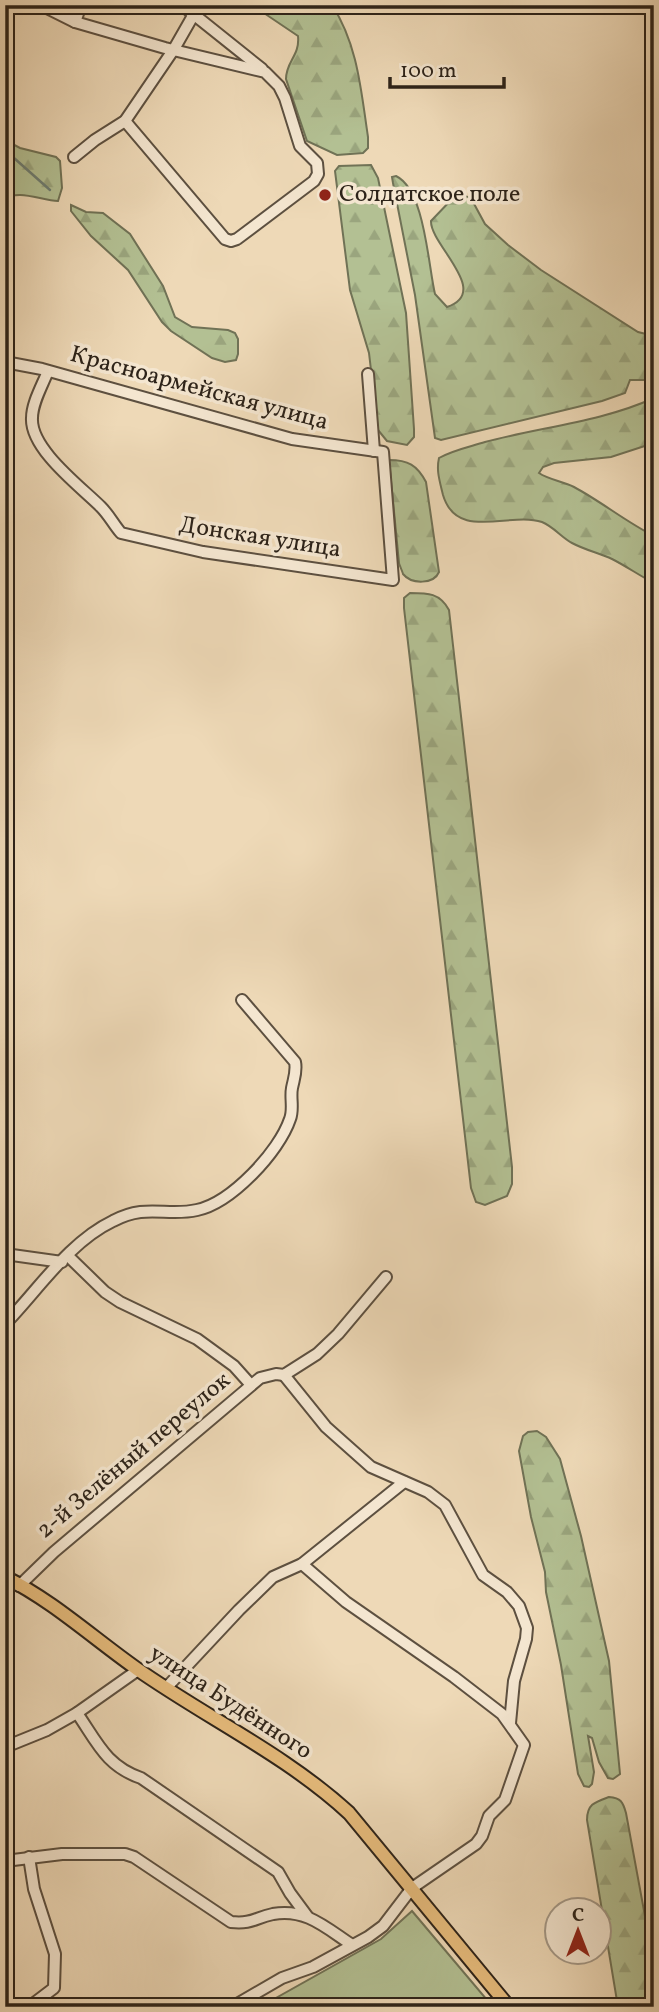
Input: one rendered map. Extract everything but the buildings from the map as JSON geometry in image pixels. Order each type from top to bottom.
[{"type":"main road","name":"улица Будённого","points":[[10,1582],[63,1614],[138,1670],[274,1755],[325,1791],[349,1813],[509,2007]]},
{"type":"street","points":[[41,5],[75,22],[265,72]]},
{"type":"street","points":[[75,22],[81,5]]},
{"type":"street","points":[[125,121],[225,239],[231,242],[314,181],[318,174],[317,163],[300,146],[279,86],[182,5]]},
{"type":"street","points":[[74,157],[125,121],[174,49],[194,14]]},
{"type":"street","name":"Красноармейская улица","points":[[5,362],[48,371],[292,439],[379,452]]},
{"type":"street","name":"Донская улица","points":[[48,371],[32,416],[34,435],[61,470],[103,509],[121,533],[200,551],[393,580],[379,452]]},
{"type":"street","points":[[368,374],[379,452]]},
{"type":"street","points":[[5,1324],[94,1232],[111,1221],[140,1211],[187,1212],[204,1208],[241,1185],[277,1145],[291,1117],[291,1090],[297,1069],[295,1062],[242,1000]]},
{"type":"street","points":[[5,1254],[65,1259],[120,1302],[197,1339],[234,1366],[251,1385]]},
{"type":"street","name":"2-й Зелёный переулок","points":[[10,1582],[54,1552],[251,1385],[268,1375],[284,1376],[317,1354],[338,1334],[386,1277]]},
{"type":"street","points":[[284,1376],[326,1427],[371,1467],[428,1492],[445,1505],[483,1575],[507,1592],[519,1606],[527,1628],[514,1681],[510,1723]]},
{"type":"street","points":[[167,1687],[273,1577],[302,1564],[404,1482]]},
{"type":"street","points":[[232,2007],[282,1978],[313,1967],[383,1926],[412,1888],[476,1844],[489,1816],[505,1800],[524,1745],[502,1714],[346,1602],[302,1564]]},
{"type":"street","points":[[5,1747],[47,1730],[78,1713],[138,1670]]},
{"type":"street","points":[[78,1713],[107,1759],[124,1772],[141,1778],[278,1872],[307,1916]]},
{"type":"street","points":[[5,1861],[62,1854],[125,1854],[134,1857],[231,1922],[247,1924],[271,1914],[293,1912],[307,1916],[352,1945]]},
{"type":"street","points":[[29,1857],[34,1889],[55,1954],[54,1988],[29,2007]]},
{"type":"green space","points":[[252,5],[332,5],[348,36],[357,69],[368,137],[368,148],[363,153],[337,155],[307,141],[286,79],[297,49],[298,36]]},
{"type":"green space","points":[[5,140],[20,148],[56,157],[60,161],[62,188],[58,201],[23,195],[5,200]]},
{"type":"green space","points":[[371,165],[378,178],[406,313],[414,429],[414,437],[407,445],[387,441],[378,430],[369,353],[350,290],[335,171],[339,166]]},
{"type":"green space","points":[[396,176],[406,184],[413,196],[424,229],[435,294],[447,307],[459,300],[463,291],[461,280],[456,267],[433,231],[431,221],[454,197],[465,195],[473,202],[485,224],[541,270],[638,332],[654,336],[654,380],[630,380],[625,393],[602,401],[441,440],[435,438],[415,295],[392,177]]},
{"type":"green space","points":[[71,205],[86,212],[103,213],[130,234],[163,286],[175,317],[192,327],[235,333],[238,339],[236,360],[225,362],[212,358],[171,331],[162,322],[128,270],[91,236],[71,211]]},
{"type":"green space","points":[[654,398],[654,443],[611,457],[554,463],[543,467],[539,473],[574,487],[654,536],[654,583],[612,559],[572,543],[542,522],[472,521],[460,517],[450,509],[443,495],[439,458],[485,442],[613,413]]},
{"type":"green space","points":[[389,460],[411,465],[426,482],[439,572],[428,581],[407,578],[399,564]]},
{"type":"green space","points":[[410,593],[433,595],[442,600],[449,610],[512,1167],[512,1184],[507,1196],[485,1205],[476,1202],[471,1188],[404,608],[404,598]]},
{"type":"green space","points":[[537,1431],[546,1437],[560,1459],[581,1536],[609,1661],[620,1774],[613,1779],[608,1778],[599,1762],[592,1738],[588,1736],[594,1772],[589,1787],[584,1786],[578,1774],[561,1665],[546,1592],[545,1572],[531,1517],[519,1451],[523,1436]]},
{"type":"green space","points":[[616,1798],[621,1801],[626,1813],[654,1965],[654,2007],[618,2007],[611,1966],[614,1966],[614,1896],[600,1896],[587,1820],[588,1810],[600,1800]]},
{"type":"green space","points":[[412,1911],[493,2007],[260,2007],[381,1939]]},
{"type":"waterway","points":[[5,150],[50,190]]},
{"type":"place","name":"Солдатское поле","points":[[325,195]]}]
